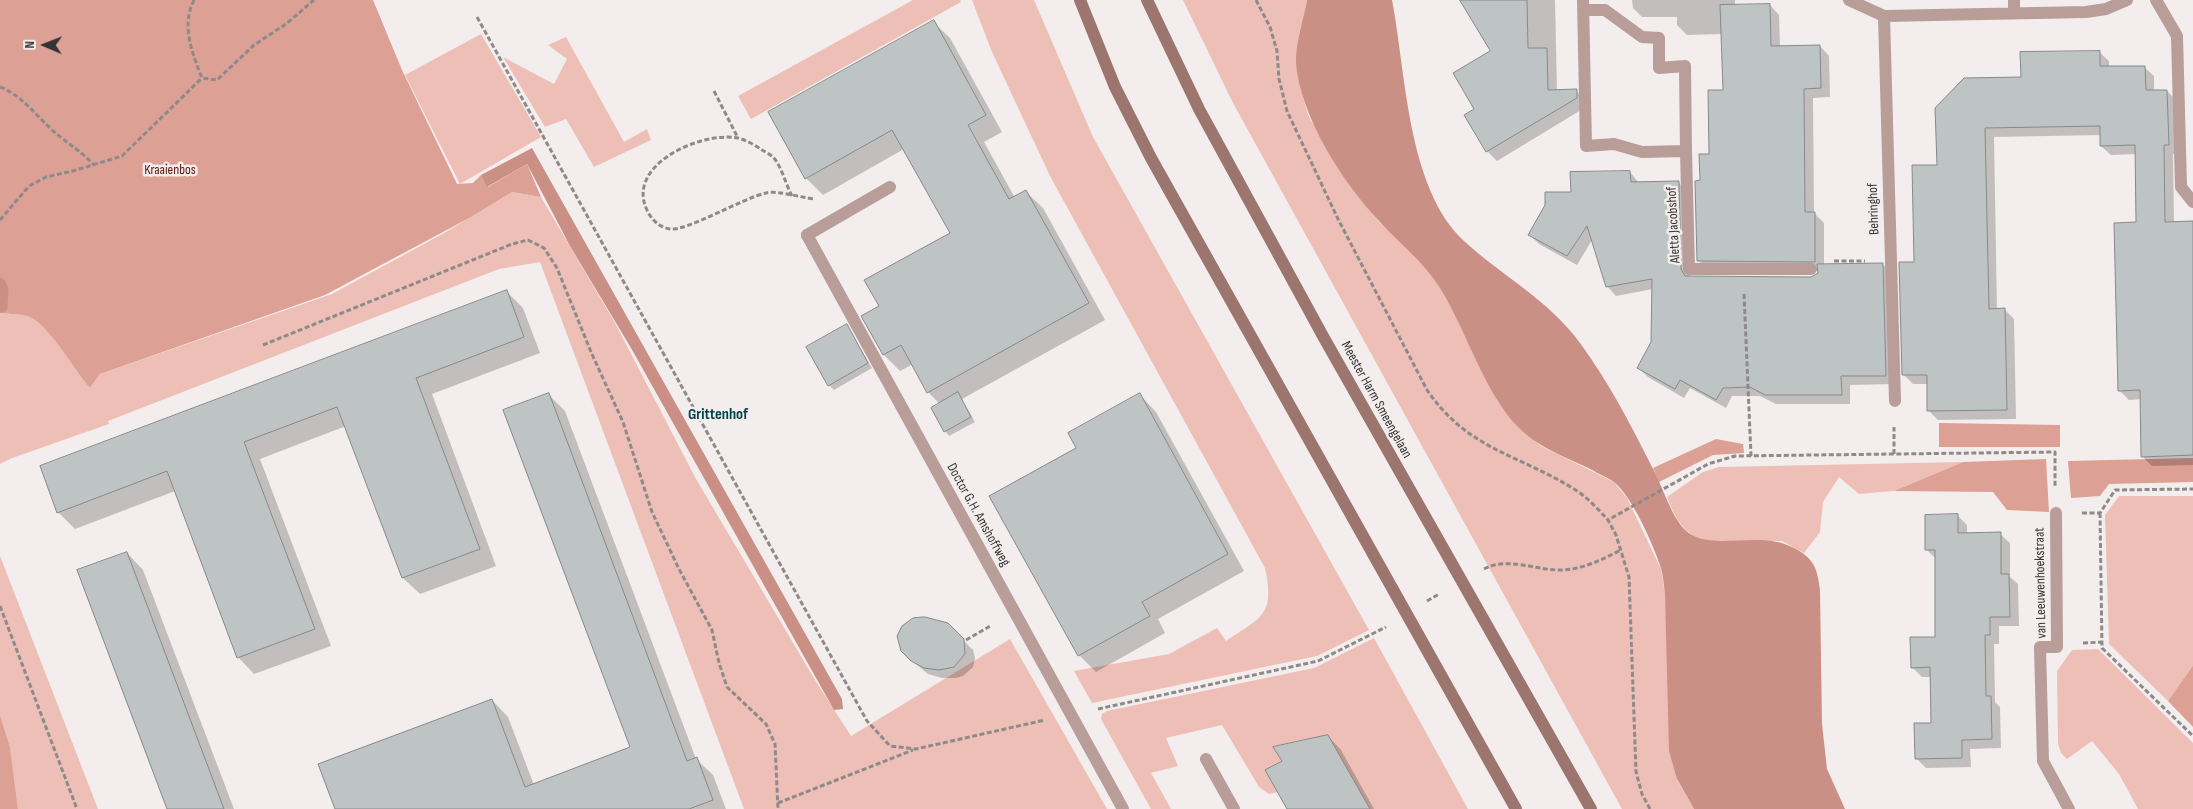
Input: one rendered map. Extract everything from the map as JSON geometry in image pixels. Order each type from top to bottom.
[{"type":"street","points":[[1080,0],[1115,87],[1152,158],[1516,809]]},
{"type":"street","name":"Meester Harm Smeengelaan","points":[[1148,0],[1198,109],[1301,296],[1591,809]]},
{"type":"street","points":[[1849,0],[1884,16],[2086,12],[2106,9],[2127,0]]},
{"type":"street","points":[[2014,0],[2014,13]]},
{"type":"street","points":[[2156,0],[2177,36],[2181,187],[2193,202]]},
{"type":"street","name":"Aletta Jacobshof","points":[[1686,151],[1642,152],[1614,144],[1586,146],[1584,5],[1605,10],[1642,37],[1659,38],[1659,68],[1685,66],[1688,269],[1811,269]]},
{"type":"street","name":"Behringhof","points":[[1884,16],[1895,401]]},
{"type":"street","name":"Doctor G.H. Amshoffweg","points":[[890,187],[807,234],[1123,809]]},
{"type":"street","name":"van Leeuwenhoekstraat","points":[[2056,513],[2057,647],[2040,647],[2043,761],[2069,809]]},
{"type":"street","points":[[1206,759],[1234,809]]},
{"type":"path","points":[[194,0],[189,10],[188,41],[202,78]]},
{"type":"path","points":[[202,78],[217,80],[254,45],[286,24],[314,0]]},
{"type":"path","points":[[1256,0],[1270,26],[1277,51],[1279,79],[1287,111],[1338,220],[1435,402],[1464,431],[1489,446],[1575,489],[1608,520],[1616,535],[1630,577],[1636,772],[1642,794],[1650,809]]},
{"type":"path","points":[[0,220],[28,186],[46,177],[122,156],[202,78]]},
{"type":"path","points":[[0,87],[23,102],[94,165]]},
{"type":"path","points":[[714,91],[739,138]]},
{"type":"path","points":[[792,196],[774,158],[739,138],[717,137],[691,143],[667,157],[649,173],[642,186],[644,206],[653,221],[671,230],[686,226],[745,199],[769,192],[792,196],[816,199],[823,195]]},
{"type":"path","points":[[263,345],[512,244],[528,240],[544,248],[557,268],[590,352],[623,422],[652,512],[679,569],[712,630],[719,663],[727,687],[766,724],[775,744],[778,809]]},
{"type":"path","points":[[1811,269],[1811,261],[1891,260]]},
{"type":"path","points":[[1743,270],[1751,456]]},
{"type":"path","points":[[1608,520],[1708,464],[1735,456],[2055,452],[2056,513],[2100,513]]},
{"type":"path","points":[[2193,489],[2115,490],[2100,513],[2102,648],[2193,736]]},
{"type":"path","points":[[0,606],[77,809]]},
{"type":"path","points":[[778,804],[916,749]]},
{"type":"shaded area","points":[[913,0],[960,0],[961,2],[751,119],[738,96]]},
{"type":"shaded area","points":[[972,0],[1034,0],[1093,137],[1369,630],[1317,656],[1092,703],[1074,671],[1169,654],[1217,628],[1226,641],[1257,620],[1263,613],[1267,605],[1268,584],[1265,568],[1050,176],[992,52]]},
{"type":"shaded area","points":[[1183,0],[1307,0],[1296,61],[1301,90],[1308,115],[1349,184],[1379,222],[1409,248],[1436,281],[1456,314],[1497,400],[1519,428],[1541,446],[1614,482],[1627,498],[1661,569],[1665,594],[1677,780],[1694,809],[1622,809],[1233,103]]},
{"type":"shaded area","points":[[1307,0],[1392,0],[1412,128],[1420,160],[1431,191],[1445,218],[1464,241],[1540,301],[1568,328],[1580,343],[1610,388],[1656,474],[1680,524],[1690,534],[1702,539],[1778,542],[1792,547],[1810,559],[1816,569],[1820,590],[1822,724],[1827,769],[1845,809],[1694,809],[1677,779],[1669,751],[1665,594],[1661,568],[1648,534],[1628,499],[1614,482],[1536,442],[1519,428],[1507,414],[1486,380],[1440,288],[1419,261],[1365,205],[1338,168],[1315,126],[1299,83],[1296,56]]},
{"type":"shaded area","points":[[481,34],[541,137],[460,184],[405,75]]},
{"type":"shaded area","points":[[566,37],[624,142],[647,129],[651,140],[594,167],[566,119],[545,127],[503,57],[554,84],[567,59],[548,45]]},
{"type":"shaded area","points":[[532,148],[842,699],[843,709],[834,710],[631,348],[570,246],[527,164],[487,187],[481,175]]},
{"type":"shaded area","points":[[512,192],[541,197],[615,323],[696,479],[815,680],[851,736],[1010,639],[1107,809],[744,809],[540,262],[499,269],[108,421],[109,424],[0,464],[0,313],[24,315],[35,320],[52,336],[90,388],[100,374],[332,294],[446,232]]},
{"type":"shaded area","points":[[1963,462],[1894,491],[1859,494],[1839,477],[1823,502],[1820,532],[1804,553],[1782,541],[1707,541],[1699,538],[1692,535],[1681,525],[1667,497],[1703,472],[1719,467]]},
{"type":"shaded area","points":[[2119,496],[2193,496],[2193,669],[2168,701],[2109,644],[2105,515]]},
{"type":"shaded area","points":[[0,556],[98,809],[18,809],[10,747],[0,715]]},
{"type":"shaded area","points":[[1374,638],[1468,809],[1370,809],[1309,739],[1273,747],[1282,761],[1278,792],[1269,794],[1259,787],[1222,725],[1166,738],[1178,766],[1151,773],[1171,809],[1151,809],[1101,719],[1102,714],[1107,711],[1314,668]]},
{"type":"shaded area","points":[[2098,649],[2193,743],[2193,809],[2138,809],[2119,774],[2092,741],[2067,759],[2061,753],[2058,744],[2057,671],[2072,650]]},
{"type":"green space","name":"Kraaienbos","points":[[0,0],[373,0],[402,70],[457,184],[473,183],[481,175],[488,187],[527,164],[541,197],[512,192],[471,217],[325,295],[100,374],[90,388],[52,337],[35,320],[24,315],[0,313]]},
{"type":"green space","points":[[1939,423],[2060,425],[2060,447],[1939,447]]},
{"type":"green space","points":[[1716,439],[1743,444],[1744,453],[1713,455],[1659,482],[1653,468]]},
{"type":"green space","points":[[2193,458],[2193,482],[2109,484],[2100,496],[2071,498],[2068,461]]},
{"type":"green space","points":[[2046,459],[2049,512],[2007,510],[1993,492],[1894,491],[1963,462]]},
{"type":"green space","points":[[2193,666],[2193,727],[2168,701]]},
{"type":"green space","points":[[0,715],[10,747],[18,809],[0,809]]},
{"type":"building","points":[[1460,0],[1527,0],[1528,48],[1547,48],[1548,90],[1577,89],[1577,98],[1486,152],[1464,115],[1474,109],[1453,73],[1490,51]]},
{"type":"building","points":[[1770,4],[1771,46],[1820,45],[1821,88],[1804,89],[1805,212],[1815,212],[1815,262],[1697,261],[1695,181],[1700,180],[1699,154],[1709,154],[1708,90],[1723,90],[1720,5]]},
{"type":"building","points":[[934,20],[986,115],[968,125],[1009,199],[1026,190],[1089,303],[927,393],[901,345],[883,355],[861,316],[879,306],[864,280],[950,233],[892,130],[805,179],[768,112]]},
{"type":"building","points":[[2100,51],[2100,66],[2145,66],[2146,90],[2167,90],[2169,145],[2164,145],[2165,222],[2193,221],[2193,455],[2141,457],[2140,390],[2118,391],[2114,223],[2136,222],[2135,145],[2100,146],[2100,126],[1985,128],[1989,309],[2005,308],[2007,410],[1927,411],[1927,375],[1902,375],[1899,262],[1914,262],[1912,165],[1937,165],[1935,108],[1964,78],[2021,77],[2020,52]]},
{"type":"building","points":[[1630,171],[1631,182],[1679,181],[1681,269],[1685,276],[1811,277],[1818,273],[1817,264],[1883,263],[1886,376],[1841,376],[1842,395],[1765,395],[1750,387],[1723,388],[1716,400],[1680,380],[1675,389],[1637,368],[1651,342],[1652,279],[1606,287],[1587,226],[1567,256],[1528,235],[1545,205],[1545,192],[1571,192],[1570,172]]},
{"type":"building","points":[[507,290],[524,337],[416,378],[480,549],[402,578],[337,407],[244,442],[315,629],[237,658],[167,471],[57,513],[40,466]]},
{"type":"building","points":[[847,324],[868,363],[828,386],[806,347]]},
{"type":"building","points":[[958,392],[971,417],[944,432],[931,408]]},
{"type":"building","points":[[549,393],[687,761],[697,757],[713,800],[689,809],[335,809],[318,764],[492,699],[525,787],[630,747],[503,410]]},
{"type":"building","points":[[1140,393],[1228,554],[1142,602],[1150,616],[1078,656],[989,496],[1076,448],[1068,433]]},
{"type":"building","points":[[1958,514],[1958,533],[2001,532],[2001,574],[2009,574],[2010,617],[1990,617],[1990,635],[1985,635],[1986,696],[1991,696],[1992,739],[1962,740],[1962,758],[1915,759],[1914,723],[1931,723],[1930,667],[1911,668],[1910,637],[1935,637],[1935,550],[1925,550],[1925,515]]},
{"type":"building","points":[[127,552],[224,809],[167,809],[77,570]]},
{"type":"building","points":[[925,617],[948,623],[964,639],[965,654],[954,667],[939,670],[924,668],[911,661],[901,651],[897,636],[902,626],[913,618]]},
{"type":"building","points":[[1328,735],[1370,809],[1287,809],[1265,770],[1282,761],[1273,747]]},
{"type":"waterway","points":[[0,283],[3,290],[2,307]]},
{"type":"district","name":"Grittenhof","points":[[718,415]]}]
